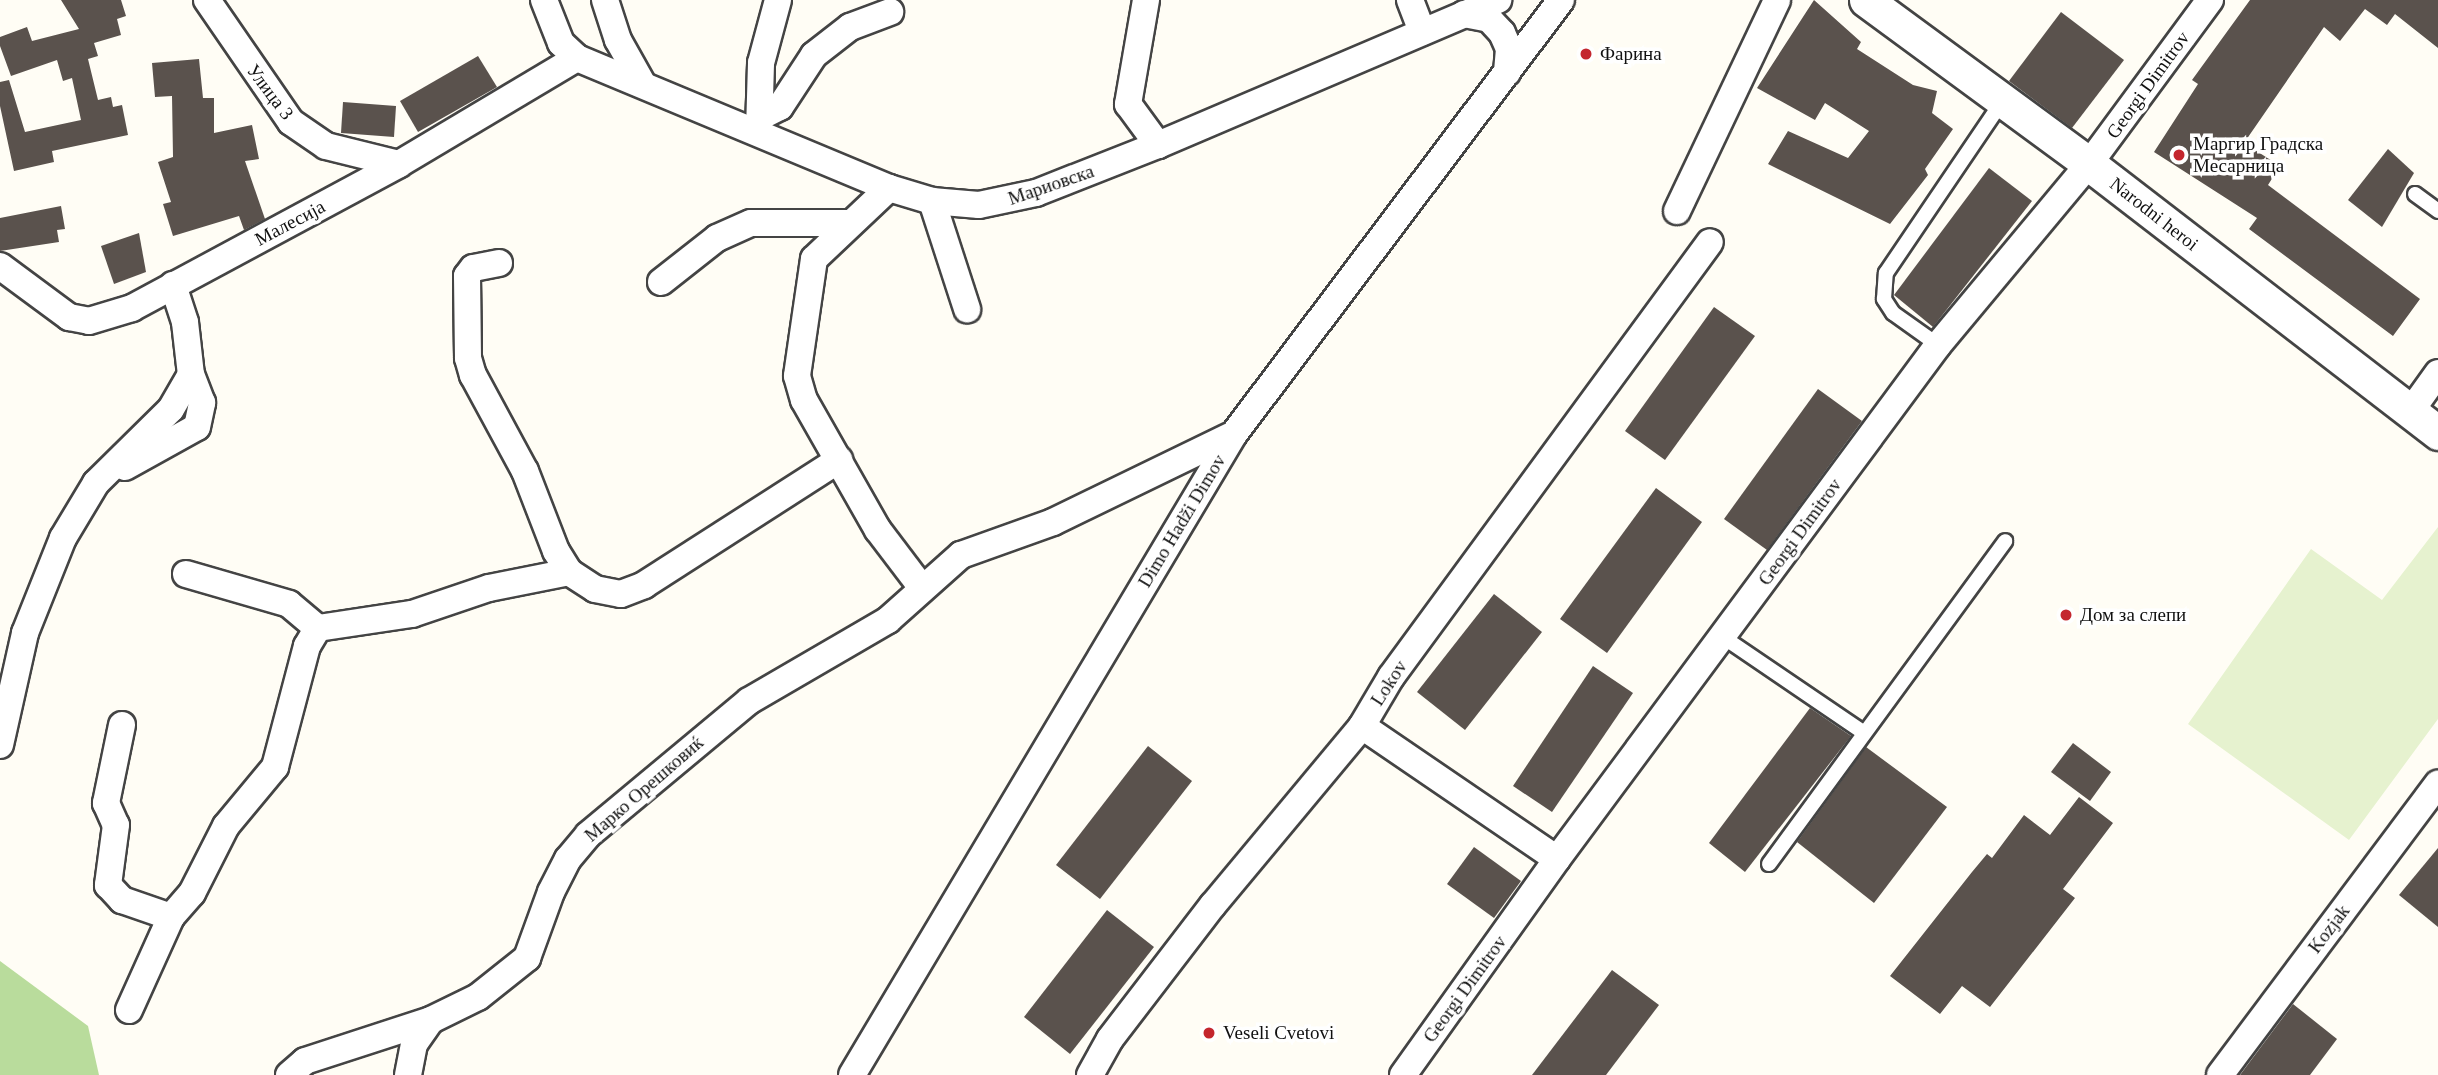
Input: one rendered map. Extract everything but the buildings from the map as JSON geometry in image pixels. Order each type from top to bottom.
[{"type":"street","name":"Улица 3","points":[[207,0],[291,122],[326,146],[399,164]]},
{"type":"street","points":[[544,0],[561,43],[578,58]]},
{"type":"street","points":[[605,0],[618,40],[641,81]]},
{"type":"street","points":[[761,125],[761,63],[778,0]]},
{"type":"street","points":[[1146,0],[1128,104],[1158,145]]},
{"type":"street","points":[[1410,0],[1422,32]]},
{"type":"street","name":"Мариовска","points":[[578,58],[761,125],[889,188],[932,201],[1003,202],[1158,145],[1498,0]]},
{"type":"street","name":"Dimo Hadži Dimov","points":[[852,1075],[1234,434],[1562,0]]},
{"type":"street","points":[[1677,211],[1777,0]]},
{"type":"street","name":"Narodni heroi","points":[[1866,0],[2001,103],[2089,164],[2438,433]]},
{"type":"street","name":"Georgi Dimitrov","points":[[1403,1075],[1557,859],[1938,345],[2089,164],[2210,0]]},
{"type":"street","points":[[761,125],[780,107],[814,55],[849,27],[890,12]]},
{"type":"street","points":[[1464,14],[1489,19],[1502,33],[1509,49],[1507,74]]},
{"type":"street","name":"Малесија","points":[[0,266],[69,317],[89,321],[132,308],[399,164],[578,58]]},
{"type":"street","points":[[889,188],[848,223],[814,259],[797,376],[804,400],[884,539],[922,588]]},
{"type":"street","points":[[932,201],[967,309]]},
{"type":"street","points":[[662,282],[717,238],[751,223],[848,223]]},
{"type":"street","name":"Lokov","points":[[1090,1075],[1110,1039],[1213,905],[1362,726],[1391,677],[1710,242]]},
{"type":"street","points":[[499,263],[473,268],[467,276],[468,358],[500,431],[525,471],[569,572],[595,589],[621,594],[644,584],[839,460]]},
{"type":"street","points":[[0,746],[25,633],[45,576],[96,484],[170,409],[191,375],[185,322],[173,285]]},
{"type":"street","points":[[2410,412],[2438,373]]},
{"type":"street","name":"Марко Орешковиќ","points":[[289,1075],[304,1060],[431,1020],[478,997],[527,958],[551,892],[568,859],[588,835],[749,701],[888,620],[961,555],[1053,522],[1234,434]]},
{"type":"street","points":[[186,574],[289,604],[318,628],[412,614],[489,588],[569,572]]},
{"type":"street","points":[[129,1010],[171,917],[192,893],[226,826],[275,766],[307,646],[318,628]]},
{"type":"street","points":[[122,725],[106,803],[117,825],[108,885],[122,900],[171,917]]},
{"type":"street","points":[[1362,726],[1557,859]]},
{"type":"street","name":"Kozjak","points":[[2220,1075],[2438,784]]},
{"type":"street","points":[[408,1075],[414,1044],[431,1020]]},
{"type":"lane","points":[[1938,345],[1893,313],[1884,299],[1886,273],[2001,103]]},
{"type":"lane","points":[[2415,194],[2438,211]]},
{"type":"lane","points":[[1769,864],[2005,541]]},
{"type":"lane","points":[[1723,637],[1864,733]]},
{"type":"green space","points":[[2438,527],[2438,719],[2349,840],[2188,724],[2311,549],[2382,600]]},
{"type":"green space","points":[[0,961],[88,1026],[99,1075],[0,1075]]},
{"type":"place","name":"Фарина","points":[[1586,54]]},
{"type":"place","name":"Маргир Градска Месарница","points":[[2179,155]]},
{"type":"place","name":"Дом за слепи","points":[[2066,615]]},
{"type":"place","name":"Veseli Cvetovi","points":[[1209,1033]]}]
